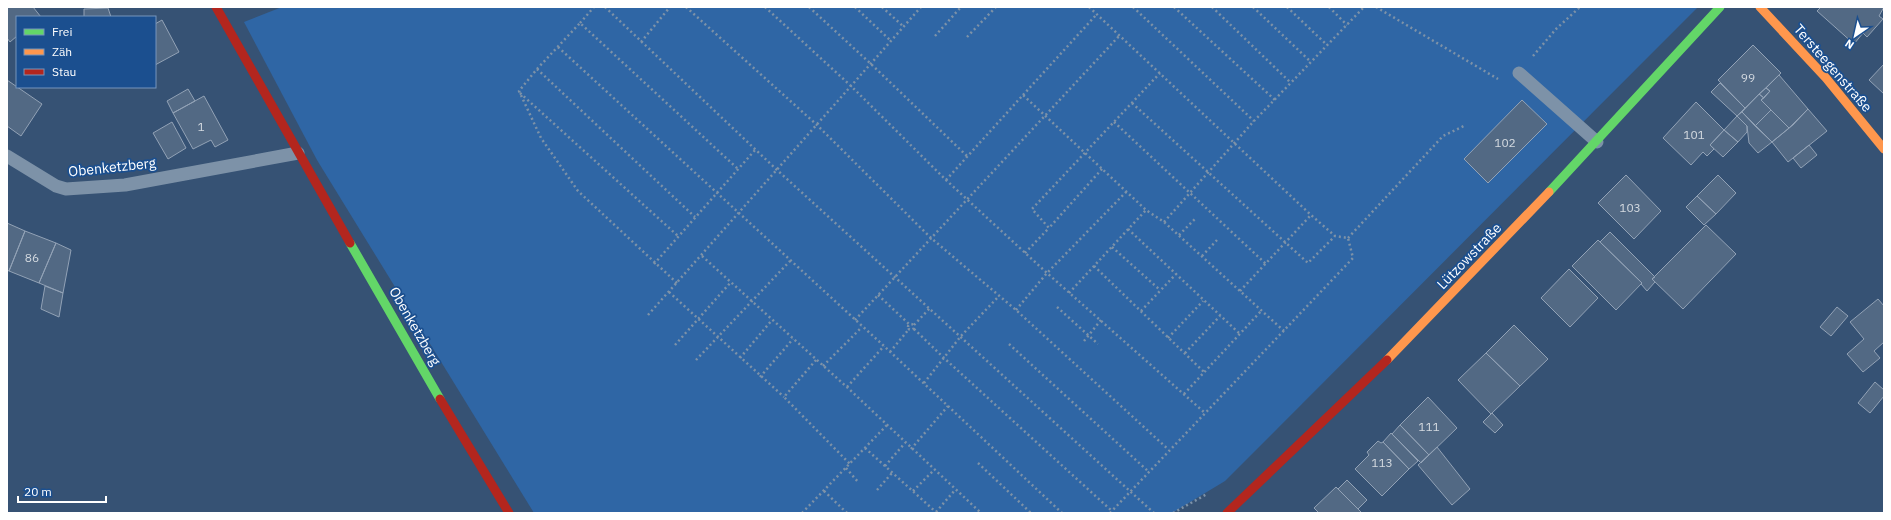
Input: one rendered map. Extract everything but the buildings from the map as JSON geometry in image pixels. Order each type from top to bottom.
[{"type":"street","name":"Obenketzberg","points":[[216,7],[421,368],[509,513]]},
{"type":"street","name":"Lützowstraße","points":[[1227,513],[1385,363],[1597,142],[1720,7]]},
{"type":"street","name":"Tersteegenstraße","points":[[1760,7],[1826,78],[1884,149]]},
{"type":"lane","points":[[1519,73],[1597,142]]},
{"type":"lane","name":"Obenketzberg","points":[[7,156],[49,182],[66,189],[125,185],[298,153]]},
{"type":"path","points":[[519,91],[537,69],[594,7]]},
{"type":"path","points":[[605,7],[776,169],[1132,491],[1154,513]]},
{"type":"path","points":[[641,42],[670,7]]},
{"type":"path","points":[[686,7],[817,125],[931,238],[1016,310],[1169,450]]},
{"type":"path","points":[[765,7],[851,86],[967,200],[1069,293],[1205,413]]},
{"type":"path","points":[[809,7],[967,156]]},
{"type":"path","points":[[855,7],[891,41]]},
{"type":"path","points":[[882,7],[904,27]]},
{"type":"path","points":[[648,315],[702,256],[776,169],[817,125],[921,7]]},
{"type":"path","points":[[935,36],[961,7]]},
{"type":"path","points":[[967,37],[996,7]]},
{"type":"path","points":[[1090,7],[1311,215],[1335,236],[1348,238]]},
{"type":"path","points":[[1133,7],[1254,121]]},
{"type":"path","points":[[1174,7],[1275,100]]},
{"type":"path","points":[[1212,7],[1291,83]]},
{"type":"path","points":[[1253,7],[1311,62]]},
{"type":"path","points":[[1287,7],[1328,45]]},
{"type":"path","points":[[1329,7],[1347,25]]},
{"type":"path","points":[[1164,222],[1254,121],[1364,7]]},
{"type":"path","points":[[1376,7],[1503,82]]},
{"type":"path","points":[[1519,73],[1556,29],[1580,7]]},
{"type":"path","points":[[946,180],[1097,14]]},
{"type":"path","points":[[580,23],[738,169]]},
{"type":"path","points":[[855,320],[1046,116],[1120,34]]},
{"type":"path","points":[[558,47],[738,214],[884,346],[1062,513]]},
{"type":"path","points":[[537,69],[695,217]]},
{"type":"path","points":[[1049,228],[1032,209],[1160,74]]},
{"type":"path","points":[[519,91],[678,236]]},
{"type":"path","points":[[519,91],[541,138],[578,192],[654,264],[677,283]]},
{"type":"path","points":[[1023,95],[1146,210],[1164,222],[1179,235],[1284,331]]},
{"type":"path","points":[[1132,103],[1308,262],[1335,236]]},
{"type":"path","points":[[1114,122],[1266,264]]},
{"type":"path","points":[[1348,238],[1443,136],[1466,125]]},
{"type":"path","points":[[654,264],[756,149]]},
{"type":"path","points":[[1025,253],[1102,169]]},
{"type":"path","points":[[1016,310],[1047,273],[1127,192]]},
{"type":"path","points":[[1069,293],[1146,210]]},
{"type":"path","points":[[1240,291],[1311,215]]},
{"type":"path","points":[[1179,235],[1196,218]]},
{"type":"path","points":[[1128,229],[1203,301],[1240,334]]},
{"type":"path","points":[[909,329],[914,329],[1111,512],[1353,258],[1348,238]]},
{"type":"path","points":[[1202,256],[1217,240]]},
{"type":"path","points":[[1112,247],[1160,290]]},
{"type":"path","points":[[702,256],[847,387],[981,513]]},
{"type":"path","points":[[696,360],[719,338],[790,261]]},
{"type":"path","points":[[1094,266],[1204,372]]},
{"type":"path","points":[[1141,312],[1176,274]]},
{"type":"path","points":[[675,345],[731,282]]},
{"type":"path","points":[[669,292],[760,377],[784,397],[850,464]]},
{"type":"path","points":[[878,295],[909,324],[914,325]]},
{"type":"path","points":[[924,383],[961,336],[999,296]]},
{"type":"path","points":[[1168,338],[1203,301]]},
{"type":"path","points":[[1057,307],[1098,344]]},
{"type":"path","points":[[914,329],[914,325],[930,308]]},
{"type":"path","points":[[1184,394],[1262,310]]},
{"type":"path","points":[[1185,353],[1220,316]]},
{"type":"path","points":[[740,358],[772,320]]},
{"type":"path","points":[[1084,341],[1100,320]]},
{"type":"path","points":[[890,352],[909,329],[909,324]]},
{"type":"path","points":[[823,366],[862,326]]},
{"type":"path","points":[[760,377],[793,339]]},
{"type":"path","points":[[1009,344],[1149,472]]},
{"type":"path","points":[[847,387],[884,346]]},
{"type":"path","points":[[784,397],[816,360]]},
{"type":"path","points":[[912,449],[948,406]]},
{"type":"path","points":[[802,513],[887,425]]},
{"type":"path","points":[[885,466],[905,443]]},
{"type":"path","points":[[865,448],[936,512],[956,490]]},
{"type":"path","points":[[978,463],[1031,513]]},
{"type":"path","points":[[846,468],[859,483]]},
{"type":"path","points":[[913,491],[934,470]]},
{"type":"path","points":[[877,490],[892,473]]},
{"type":"path","points":[[824,491],[846,513]]},
{"type":"shaded area","points":[[282,7],[1698,7],[1225,481],[1172,513],[534,513],[317,160],[244,22]]},
{"type":"traffic: fast","points":[[1549,192],[1720,7]]},
{"type":"traffic: fast","points":[[350,243],[440,399]]},
{"type":"traffic: slow","points":[[1760,7],[1826,78],[1884,149]]},
{"type":"traffic: slow","points":[[1387,360],[1549,192]]},
{"type":"traffic: jam","points":[[216,7],[350,243]]},
{"type":"traffic: jam","points":[[1227,513],[1387,360]]},
{"type":"traffic: jam","points":[[440,399],[509,513]]}]
